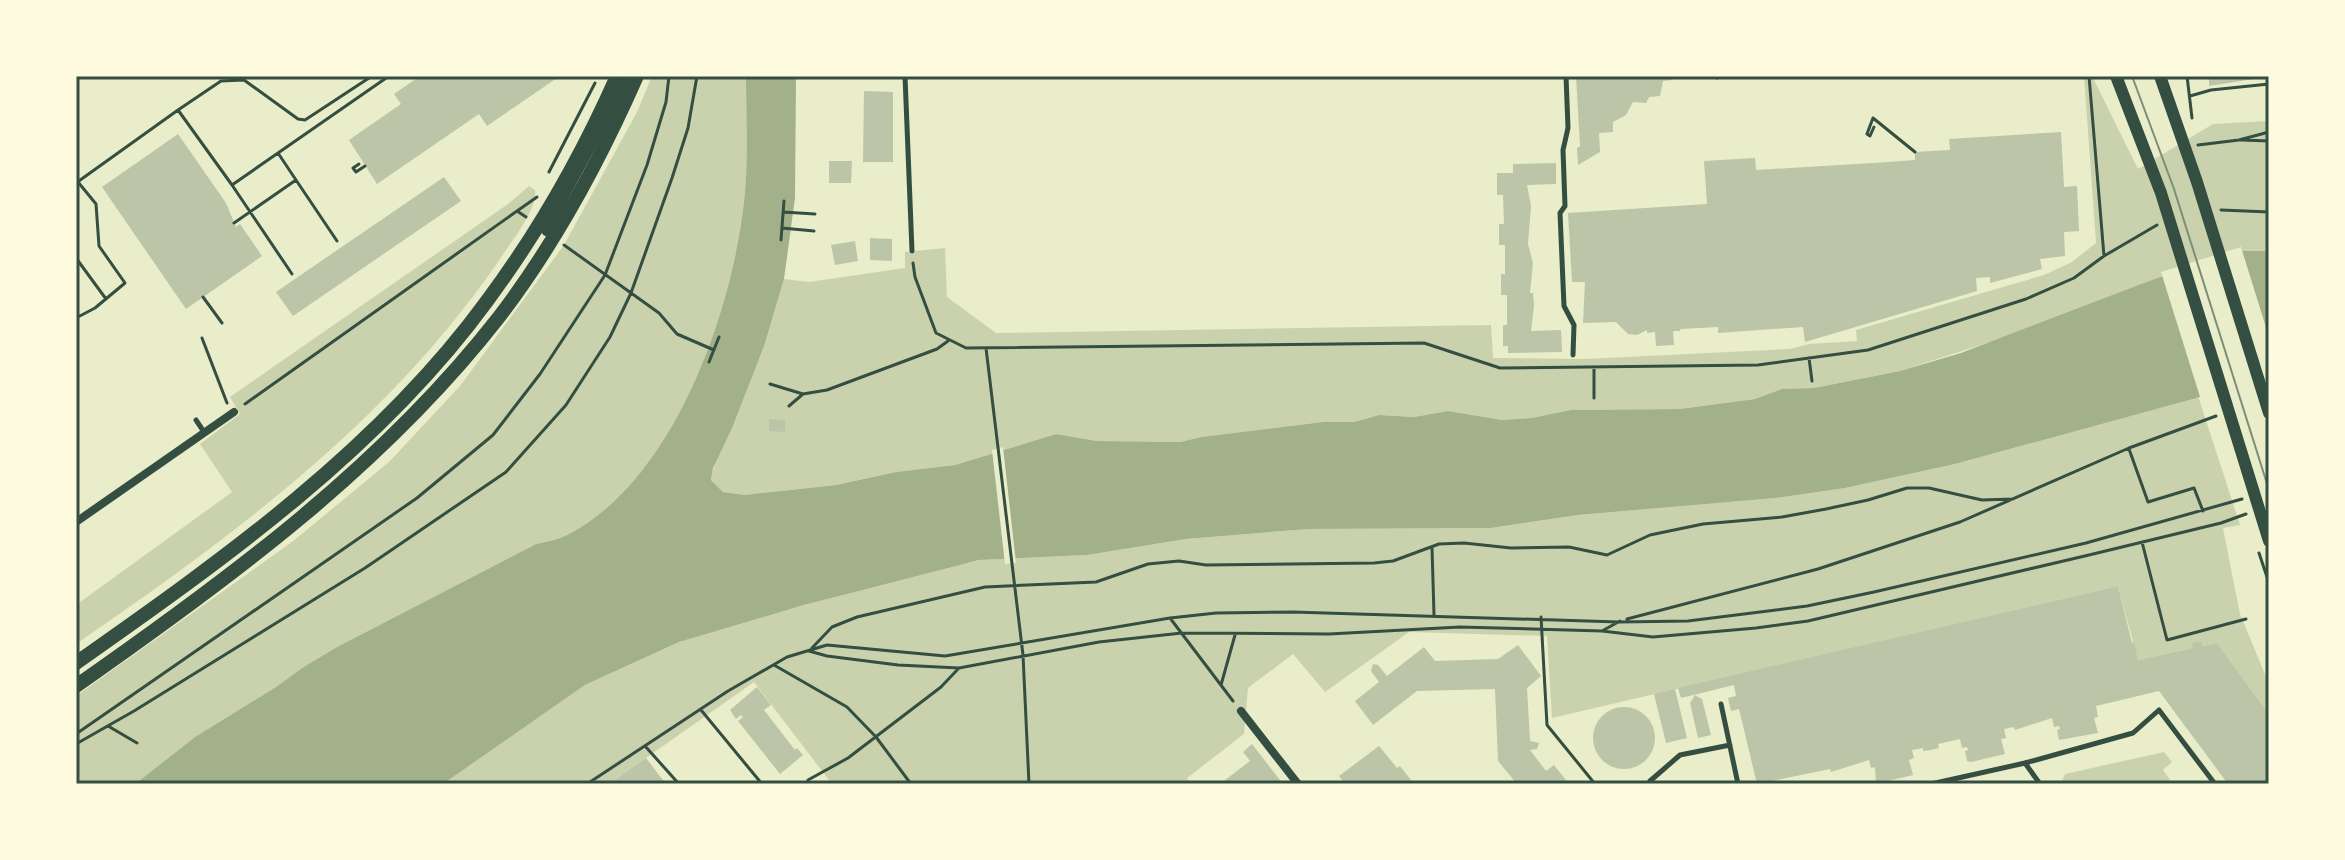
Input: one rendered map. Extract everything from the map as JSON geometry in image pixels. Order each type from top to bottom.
[{"type":"main road","points":[[76,663],[228,553],[327,471],[438,361],[486,303],[531,238],[584,147],[617,76]]},
{"type":"main road","points":[[76,686],[238,569],[339,486],[397,433],[499,316],[599,157],[637,76]]},
{"type":"street","points":[[546,240],[627,76]]},
{"type":"street","points":[[2116,76],[2161,193],[2269,541]]},
{"type":"street","points":[[2160,76],[2197,182],[2269,413]]},
{"type":"street","points":[[76,522],[234,412]]},
{"type":"street","points":[[1241,711],[1298,784]]},
{"type":"street","points":[[1269,766],[1278,759]]},
{"type":"lane","points":[[905,76],[912,251]]},
{"type":"lane","points":[[1566,76],[1568,128],[1563,150],[1565,206],[1560,213],[1564,306],[1574,325],[1573,355]]},
{"type":"lane","points":[[196,420],[205,433]]},
{"type":"lane","points":[[1721,704],[1738,784]]},
{"type":"lane","points":[[1931,784],[2025,763],[2133,733],[2159,710],[2215,784]]},
{"type":"lane","points":[[1652,784],[1650,781],[1680,755],[1730,745]]},
{"type":"lane","points":[[2025,763],[2040,784]]},
{"type":"path","points":[[237,76],[262,91],[284,111],[305,120],[372,76]]},
{"type":"path","points":[[232,185],[389,76]]},
{"type":"path","points":[[76,734],[417,498],[493,435],[540,374],[605,275],[647,165],[666,102],[669,76]]},
{"type":"path","points":[[76,744],[365,568],[506,472],[566,405],[610,337],[631,293],[684,141],[697,76]]},
{"type":"path","points":[[2089,76],[2104,256]]},
{"type":"path","points":[[2187,76],[2192,121]]},
{"type":"path","points":[[543,184],[598,77]]},
{"type":"path","points":[[76,318],[125,283],[99,246],[96,204],[77,182],[221,78],[244,80]]},
{"type":"path","points":[[2188,96],[2211,90],[2269,84]]},
{"type":"path","points":[[353,88],[360,96]]},
{"type":"path","points":[[178,110],[292,274]]},
{"type":"path","points":[[1874,127],[1870,136],[1867,134],[1873,118],[1915,152]]},
{"type":"path","points":[[2196,145],[2239,140],[2269,132]]},
{"type":"path","points":[[2239,140],[2269,141]]},
{"type":"path","points":[[278,153],[337,241]]},
{"type":"path","points":[[359,164],[353,168],[356,172],[365,166]]},
{"type":"path","points":[[234,223],[296,180]]},
{"type":"path","points":[[234,412],[537,197]]},
{"type":"path","points":[[781,240],[784,201]]},
{"type":"path","points":[[2210,210],[2269,212]]},
{"type":"path","points":[[517,211],[546,240],[605,275],[659,313],[677,334],[714,350]]},
{"type":"path","points":[[783,212],[815,214]]},
{"type":"path","points":[[912,251],[915,277],[936,333],[966,348],[1424,343],[1500,368],[1758,365],[1868,350],[2026,299],[2074,278],[2156,225]]},
{"type":"path","points":[[782,228],[814,231]]},
{"type":"path","points":[[76,258],[106,299]]},
{"type":"path","points":[[203,297],[222,323]]},
{"type":"path","points":[[709,362],[719,337]]},
{"type":"path","points":[[202,338],[225,400]]},
{"type":"path","points":[[770,384],[803,394],[827,390],[937,349],[948,341]]},
{"type":"path","points":[[986,348],[1023,655],[1029,784]]},
{"type":"path","points":[[1809,358],[1812,381]]},
{"type":"path","points":[[1594,367],[1594,398]]},
{"type":"path","points":[[789,406],[803,394]]},
{"type":"path","points":[[1602,631],[1619,622],[1818,569],[1960,522],[2129,448],[2205,420]]},
{"type":"path","points":[[2129,448],[2148,502],[2194,488],[2203,511]]},
{"type":"path","points":[[809,651],[832,627],[857,617],[985,587],[1096,582],[1148,564],[1179,561],[1206,565],[1374,563],[1393,561],[1432,547],[1464,543],[1511,548],[1559,546],[1607,555],[1650,535],[1703,524],[1782,517],[1826,509],[1907,488],[1929,488],[1982,500],[2013,499]]},
{"type":"path","points":[[587,784],[700,709],[787,657],[827,645],[945,656],[1216,613],[1688,621],[1807,606],[2086,543],[2242,499]]},
{"type":"path","points":[[809,651],[898,665],[959,668],[1099,642],[1182,633],[1329,634],[1460,627],[1602,631],[1653,637],[1808,621],[2142,542],[2246,514]]},
{"type":"path","points":[[2142,542],[2167,640],[2246,619]]},
{"type":"path","points":[[1432,547],[1434,615]]},
{"type":"path","points":[[1541,617],[1547,725],[1595,784]]},
{"type":"path","points":[[1170,618],[1241,711]]},
{"type":"path","points":[[1221,685],[1235,635]]},
{"type":"path","points":[[774,665],[847,707],[876,737],[911,784]]},
{"type":"path","points":[[808,780],[848,758],[941,687],[959,668]]},
{"type":"path","points":[[700,709],[762,784]]},
{"type":"path","points":[[108,726],[137,743]]},
{"type":"path","points":[[645,746],[679,784]]},
{"type":"shaded area","points":[[652,76],[746,76],[746,177],[736,253],[708,348],[688,395],[664,439],[636,479],[603,512],[565,536],[536,544],[302,668],[195,737],[135,784],[76,784],[76,696],[292,542],[389,462],[460,386],[564,245],[637,112]]},
{"type":"shaded area","points":[[746,76],[796,76],[795,198],[784,279],[764,346],[713,468],[711,480],[723,492],[744,495],[836,485],[896,472],[955,465],[1056,434],[1097,441],[1180,442],[1323,422],[1354,422],[1379,415],[1414,417],[1448,411],[1502,420],[1571,410],[1680,409],[1755,399],[1782,389],[1814,388],[1900,371],[1961,353],[2157,278],[2242,251],[2269,251],[2269,378],[1955,464],[1845,488],[1776,498],[1578,515],[1491,528],[1308,529],[1186,539],[1087,555],[979,560],[804,605],[679,642],[585,685],[443,784],[135,784],[195,737],[302,668],[536,544],[565,536],[603,512],[636,479],[664,439],[688,395],[724,300],[736,253],[745,193]]},
{"type":"shaded area","points":[[2084,76],[2092,76],[2138,169],[2213,124],[2267,121],[2266,105],[2269,105],[2269,251],[2242,251],[2157,278],[2015,334],[1900,371],[1814,388],[1783,389],[1755,399],[1680,409],[1571,410],[1502,420],[1448,411],[1414,417],[1379,415],[1354,422],[1323,422],[1180,442],[1097,441],[1056,434],[955,465],[896,472],[836,485],[744,495],[723,492],[711,480],[784,279],[809,282],[905,268],[905,252],[945,248],[947,297],[996,333],[1491,325],[1493,358],[1585,359],[1790,349],[1809,344],[1857,341],[1856,330],[2044,275],[2072,262],[2096,243]]},
{"type":"shaded area","points":[[529,186],[535,190],[532,206],[500,259],[456,318],[359,423],[251,517],[76,644],[76,605],[232,492],[200,444],[240,414],[230,397],[508,204]]},
{"type":"shaded area","points":[[2198,396],[2240,525],[2223,528],[2240,614],[2269,684],[2269,714],[2217,643],[2203,646],[2201,641],[2193,643],[2193,648],[2138,660],[2118,586],[1552,718],[1547,636],[1409,632],[1325,692],[1293,654],[1248,688],[1244,734],[1187,778],[1191,784],[832,784],[754,682],[609,784],[443,784],[585,685],[679,642],[742,622],[980,560],[1087,555],[1186,539],[1308,529],[1491,528],[1578,515],[1776,498],[1845,488],[1955,464]]},
{"type":"shaded area","points":[[2164,752],[2172,762],[2163,770],[2173,784],[2061,784],[2065,774]]},
{"type":"pier","points":[[2241,247],[2269,337],[2269,382],[2201,400],[2161,272]]},
{"type":"pier","points":[[1003,447],[1016,563],[1005,564],[992,450]]},
{"type":"building","points":[[420,76],[560,76],[487,126],[479,114],[377,184],[349,140],[401,104],[394,94]]},
{"type":"building","points":[[1576,76],[1671,76],[1672,80],[1663,81],[1660,96],[1649,97],[1646,103],[1633,102],[1626,115],[1613,122],[1613,132],[1599,133],[1600,152],[1578,165],[1577,148],[1580,146]]},
{"type":"building","points":[[2209,76],[2260,76],[2260,78],[2209,86]]},
{"type":"building","points":[[864,91],[893,92],[893,162],[863,162]]},
{"type":"building","points":[[2061,132],[2064,187],[2077,186],[2079,231],[2064,232],[2065,256],[2040,259],[2042,269],[1990,283],[1990,277],[1976,278],[1977,291],[1805,342],[1803,327],[1718,333],[1718,327],[1673,331],[1674,345],[1656,346],[1655,332],[1647,333],[1647,330],[1637,335],[1628,334],[1616,322],[1583,323],[1585,282],[1572,282],[1568,213],[1707,204],[1704,161],[1755,158],[1756,170],[1915,160],[1915,152],[1950,150],[1949,139]]},
{"type":"building","points":[[178,134],[226,203],[236,227],[240,224],[262,256],[186,309],[102,187]]},
{"type":"building","points":[[829,161],[852,161],[851,183],[829,183]]},
{"type":"building","points":[[1556,163],[1556,184],[1527,185],[1531,206],[1528,244],[1533,263],[1531,331],[1561,330],[1562,352],[1508,353],[1508,346],[1503,346],[1507,295],[1501,295],[1505,245],[1499,245],[1499,224],[1504,224],[1503,195],[1497,195],[1497,173],[1513,173],[1513,164]]},
{"type":"building","points":[[444,177],[461,201],[293,316],[276,292]]},
{"type":"building","points":[[870,238],[892,239],[892,261],[870,260]]},
{"type":"building","points":[[855,241],[858,261],[835,265],[831,245]]},
{"type":"building","points":[[769,419],[785,420],[785,432],[769,431]]},
{"type":"building","points":[[2118,586],[2138,660],[2193,648],[2192,643],[2201,641],[2203,646],[2217,643],[2269,714],[2269,784],[2228,784],[2159,691],[2096,706],[2098,717],[2094,718],[2098,733],[2059,740],[2057,730],[2060,729],[2059,726],[2054,727],[2052,718],[2015,730],[2014,727],[2004,729],[2006,738],[2001,739],[2005,754],[1971,762],[1967,761],[1965,751],[1968,750],[1967,747],[1962,748],[1960,739],[1938,744],[1939,748],[1931,750],[1912,750],[1914,758],[1909,760],[1913,775],[1879,783],[1876,782],[1875,767],[1871,768],[1869,760],[1831,772],[1830,769],[1757,784],[1739,709],[1731,711],[1728,698],[1736,696],[1734,685],[1681,698],[1678,688]]},
{"type":"building","points":[[1518,645],[1541,676],[1527,688],[1530,741],[1539,743],[1537,749],[1530,750],[1546,771],[1554,765],[1569,784],[1517,784],[1498,761],[1495,689],[1417,691],[1373,725],[1355,701],[1379,682],[1371,671],[1373,664],[1378,665],[1387,676],[1424,647],[1435,661],[1498,659]]},
{"type":"building","points":[[757,687],[771,705],[764,710],[795,750],[797,748],[803,755],[780,774],[738,721],[743,717],[741,715],[736,719],[730,710]]},
{"type":"building","points":[[1675,689],[1687,738],[1666,743],[1654,694]]},
{"type":"building","points":[[1695,695],[1702,699],[1711,735],[1698,738],[1690,703]]},
{"type":"building","points":[[1624,707],[1646,716],[1655,738],[1646,760],[1624,769],[1602,760],[1593,738],[1602,716]]},
{"type":"building","points":[[1252,744],[1283,784],[1220,784],[1250,761],[1243,752]]},
{"type":"building","points":[[1379,746],[1414,784],[1345,784],[1339,776]]},
{"type":"building","points":[[646,758],[666,784],[609,784]]},
{"type":"tram line","points":[[2132,76],[2174,189],[2269,490]]}]
